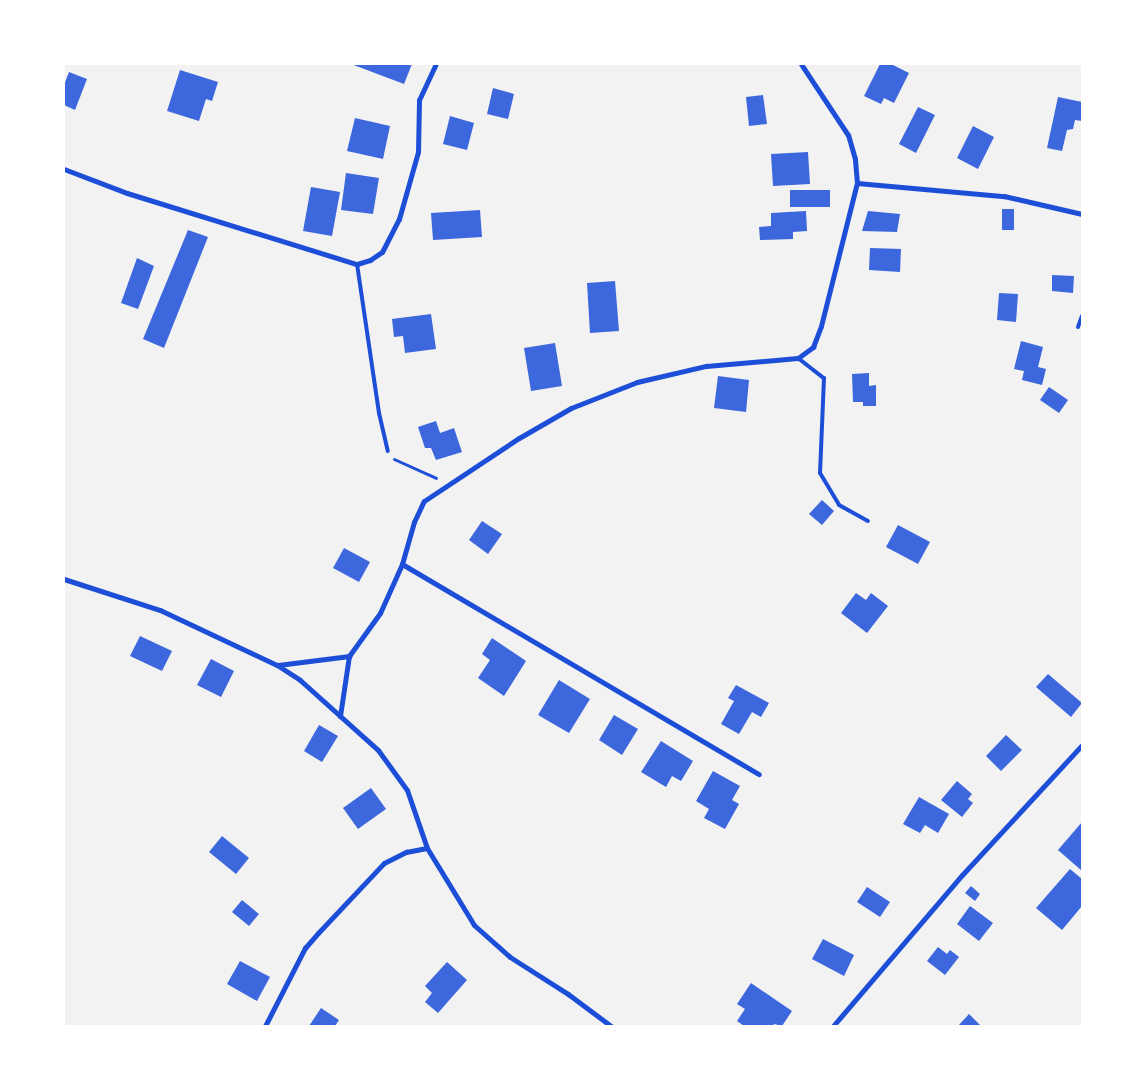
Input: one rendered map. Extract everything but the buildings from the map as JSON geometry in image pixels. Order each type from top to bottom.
[{"type":"street","points":[[64,169],[127,193],[356,264],[370,260],[382,252],[399,219],[418,152],[419,100],[436,64]]},
{"type":"street","points":[[340,716],[349,656],[380,612],[402,564],[414,522],[424,501],[442,487],[519,438],[571,408],[638,382],[706,366],[798,358],[813,347],[821,326],[857,183],[855,160],[848,135],[801,64]]},
{"type":"street","points":[[857,183],[1004,196],[1082,214]]},
{"type":"street","points":[[402,564],[759,774]]},
{"type":"street","points":[[64,579],[160,610],[277,665],[300,680],[378,750],[407,790],[427,848],[474,926],[510,957],[568,994],[611,1026]]},
{"type":"street","points":[[277,665],[349,656]]},
{"type":"street","points":[[833,1026],[962,875],[1082,745]]},
{"type":"street","points":[[265,1026],[305,948],[318,933],[384,863],[406,852],[427,848]]},
{"type":"lane","points":[[356,264],[379,413],[388,451]]},
{"type":"lane","points":[[1078,326],[1082,316]]},
{"type":"lane","points":[[798,358],[824,378],[820,473],[839,505],[868,521]]},
{"type":"path","points":[[388,451],[393,459],[436,478],[442,487]]}]
